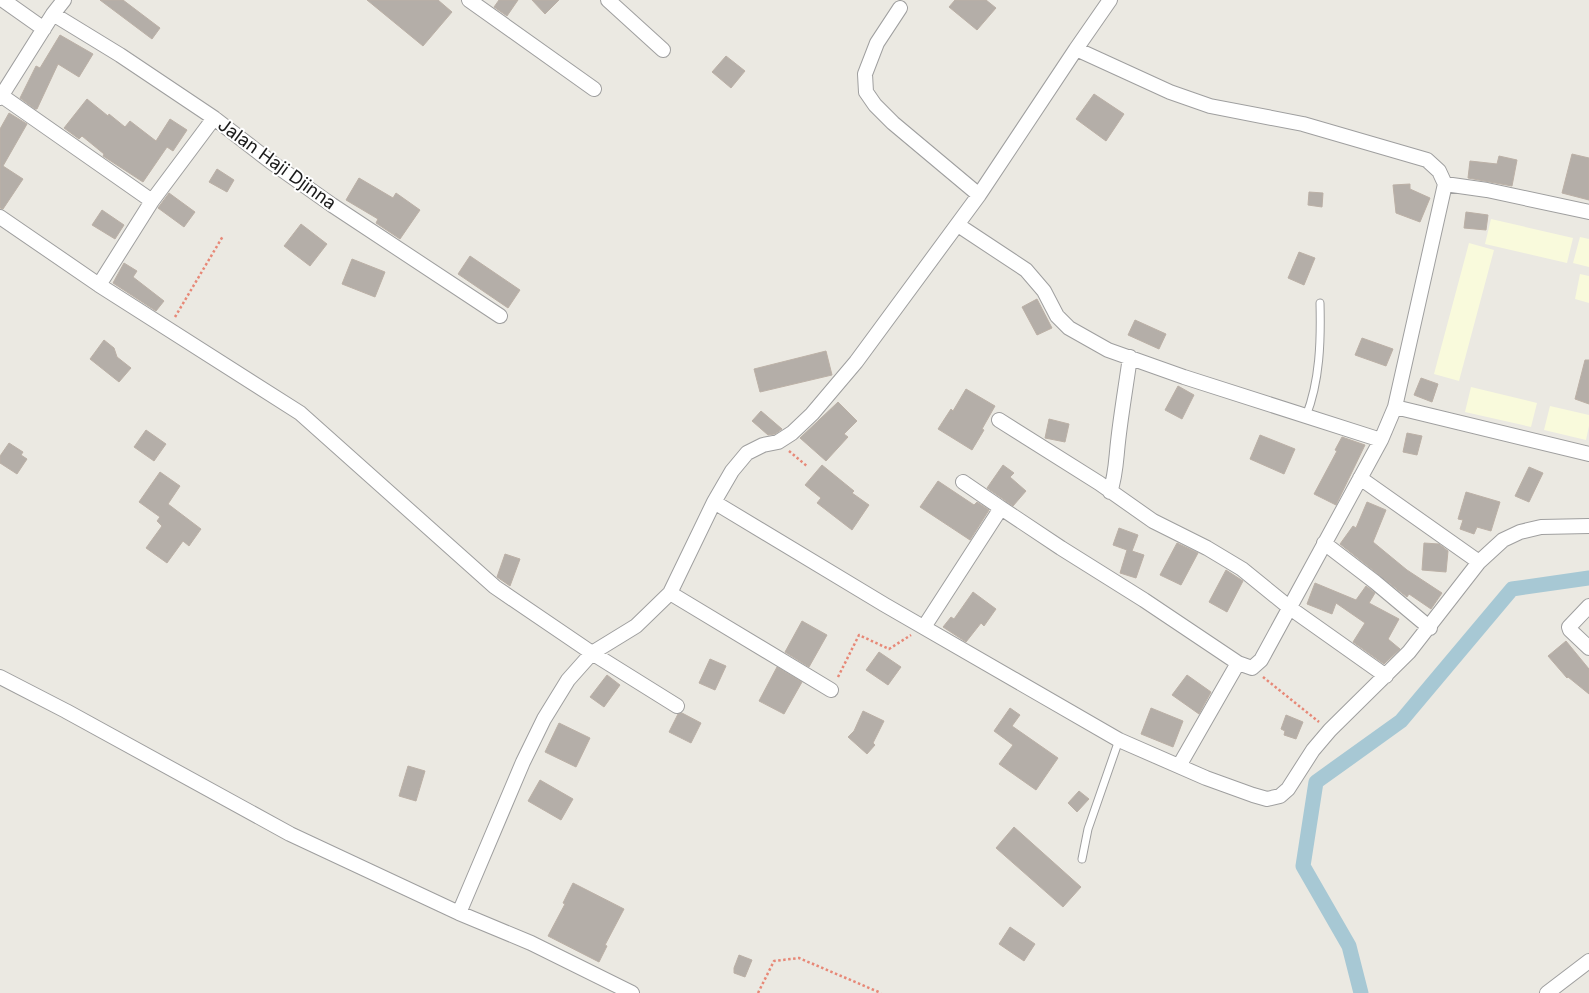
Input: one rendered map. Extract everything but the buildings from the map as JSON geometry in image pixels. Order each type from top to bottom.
[{"type":"street","points":[[3,0],[44,29]]},
{"type":"street","points":[[64,0],[1,97],[152,201]]},
{"type":"street","points":[[470,0],[594,90]]},
{"type":"street","points":[[608,0],[663,50]]},
{"type":"street","points":[[459,913],[501,813],[544,719],[568,680],[592,653],[636,626],[670,593],[714,502],[732,471],[747,453],[764,445],[778,442],[792,432],[812,414],[856,362],[979,195],[1110,0]]},
{"type":"street","points":[[900,8],[876,44],[865,74],[866,92],[875,105],[894,123],[979,195]]},
{"type":"street","name":"Jalan Haji Djinna","points":[[54,14],[120,55],[214,118],[271,162],[332,205],[500,316]]},
{"type":"street","points":[[963,482],[1238,663],[1252,668],[1261,660],[1290,608],[1381,440],[1395,407],[1445,184],[1439,170],[1427,160],[1302,124],[1210,106],[1170,92],[1076,48]]},
{"type":"street","points":[[99,286],[152,201],[214,118]]},
{"type":"street","points":[[1445,184],[1487,190],[1589,212]]},
{"type":"street","points":[[0,217],[99,286],[300,412],[495,586],[592,653],[677,706]]},
{"type":"street","points":[[958,224],[1026,270],[1044,291],[1057,316],[1069,328],[1108,350],[1184,377],[1381,440]]},
{"type":"street","points":[[1110,492],[1118,459],[1118,444],[1130,357]]},
{"type":"street","points":[[1395,407],[1589,454]]},
{"type":"street","points":[[999,420],[1153,521],[1207,548],[1242,569],[1290,608],[1386,676]]},
{"type":"street","points":[[1360,478],[1479,562]]},
{"type":"street","points":[[714,502],[1119,740],[1253,796],[1267,798],[1280,796],[1288,788],[1313,750],[1330,730],[1386,676],[1430,628],[1479,562],[1503,540],[1520,532],[1541,527],[1589,526]]},
{"type":"street","points":[[924,627],[1001,508]]},
{"type":"street","points":[[1324,543],[1430,628]]},
{"type":"street","points":[[670,593],[831,690]]},
{"type":"street","points":[[1589,606],[1569,627],[1589,648]]},
{"type":"street","points":[[1179,766],[1238,663]]},
{"type":"street","points":[[0,677],[66,711],[290,834],[459,913],[531,943],[632,993]]},
{"type":"street","points":[[1547,993],[1589,961]]},
{"type":"lane","points":[[1306,416],[1314,397],[1319,353],[1320,303]]},
{"type":"lane","points":[[1082,859],[1088,829],[1119,740]]},
{"type":"path","points":[[168,330],[223,236]]},
{"type":"path","points":[[778,442],[808,468]]},
{"type":"path","points":[[831,690],[859,635],[889,649],[924,627]]},
{"type":"path","points":[[1252,668],[1330,730]]},
{"type":"path","points":[[758,993],[774,961],[799,958],[880,993]]},
{"type":"shaded area","points":[[1491,219],[1573,238],[1567,263],[1485,244]]},
{"type":"shaded area","points":[[1580,237],[1589,239],[1589,267],[1573,263]]},
{"type":"shaded area","points":[[1469,243],[1494,250],[1459,381],[1434,374]]},
{"type":"shaded area","points":[[1580,274],[1589,276],[1589,303],[1575,299]]},
{"type":"shaded area","points":[[1471,387],[1537,403],[1531,427],[1465,412]]},
{"type":"shaded area","points":[[1550,406],[1589,415],[1586,440],[1544,430]]},
{"type":"waterway","points":[[1361,993],[1349,946],[1303,866],[1316,782],[1401,721],[1512,589],[1589,578]]}]
